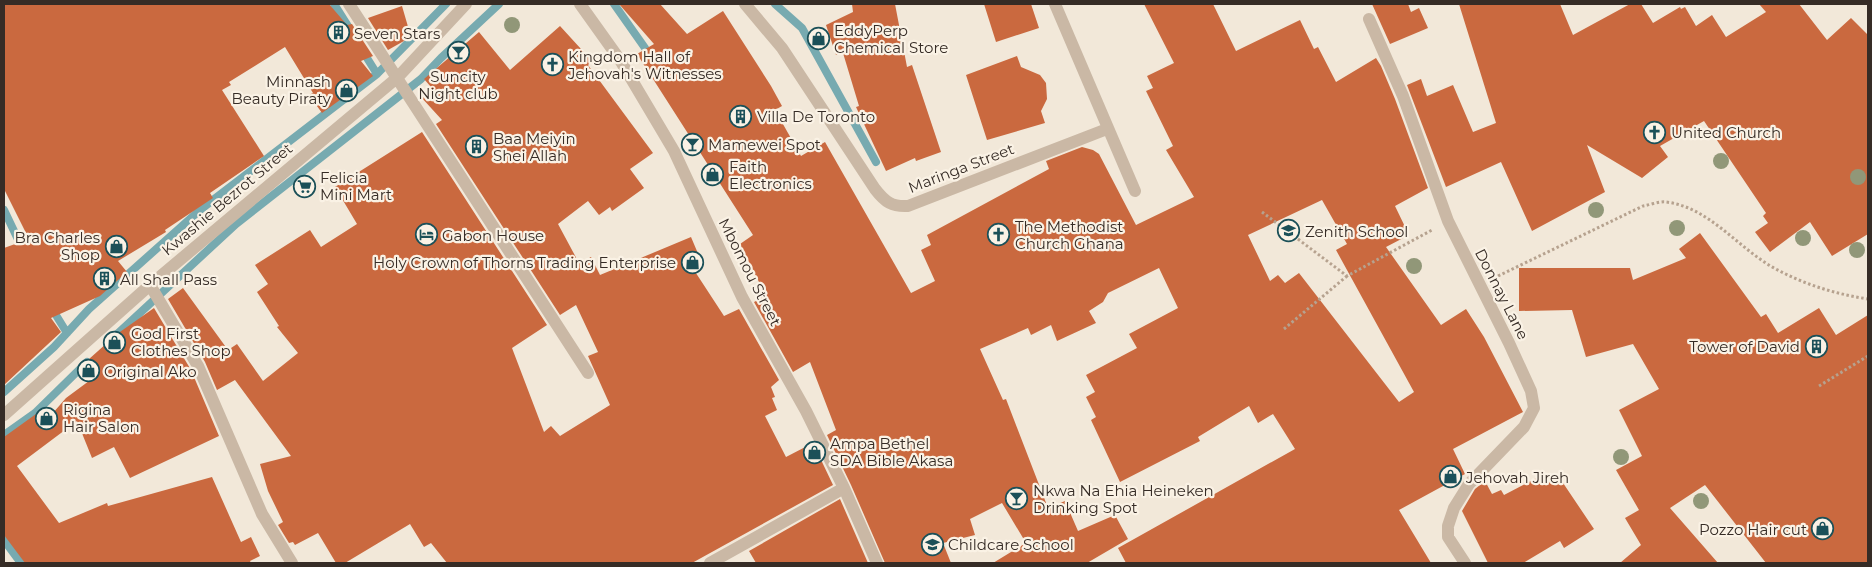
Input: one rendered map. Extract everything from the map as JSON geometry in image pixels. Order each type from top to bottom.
[{"type":"street","points":[[349,4],[588,373]]},
{"type":"street","name":"Kwashie Bezrot Street","points":[[4,415],[150,285],[398,77],[466,4]]},
{"type":"street","name":"Mbomou Street","points":[[580,4],[620,60],[674,151],[742,297],[806,411],[844,488],[877,563]]},
{"type":"street","name":"Maringa Street","points":[[745,4],[782,48],[875,189],[885,202],[896,207],[908,206],[1107,129]]},
{"type":"street","points":[[1055,4],[1135,191]]},
{"type":"street","name":"Donnay Lane","points":[[1369,18],[1403,96],[1448,221],[1531,392],[1534,408],[1524,427],[1469,484],[1454,508],[1448,526],[1448,537],[1465,563]]},
{"type":"street","points":[[150,285],[198,366],[262,514],[292,563]]},
{"type":"street","points":[[710,563],[759,538],[844,488]]},
{"type":"path","points":[[1480,285],[1643,206],[1664,202],[1685,206],[1723,229],[1771,266],[1800,282],[1839,294],[1868,299]]},
{"type":"path","points":[[1262,212],[1347,276]]},
{"type":"path","points":[[1284,330],[1347,276],[1448,221]]},
{"type":"path","points":[[1819,386],[1868,356]]},
{"type":"building","points":[[4,4],[329,4],[347,25],[352,24],[373,56],[361,61],[373,76],[322,113],[309,95],[313,93],[285,47],[229,82],[231,85],[222,90],[264,156],[210,193],[213,198],[165,230],[166,232],[118,261],[127,272],[100,296],[51,318],[61,332],[4,385],[4,248],[29,239],[4,189]]},
{"type":"building","points":[[619,4],[660,4],[687,34],[723,11],[782,106],[775,110],[801,156],[825,142],[911,293],[935,281],[921,250],[931,245],[927,235],[1049,169],[1046,161],[1082,147],[1099,154],[1136,225],[1194,197],[1166,150],[1173,146],[1146,91],[1153,88],[1147,76],[1174,63],[1144,4],[1213,4],[1236,51],[1300,20],[1314,49],[1318,47],[1336,82],[1376,58],[1381,66],[1428,188],[1395,206],[1409,235],[1386,247],[1441,325],[1466,309],[1484,337],[1523,412],[1453,449],[1465,474],[1399,510],[1431,563],[1126,563],[1118,548],[1295,449],[1273,414],[1258,423],[1249,406],[1198,437],[1200,441],[1120,482],[1091,420],[1096,417],[1086,397],[1095,392],[1086,375],[1137,348],[1129,334],[1178,308],[1159,268],[1108,293],[1103,302],[1089,311],[1096,323],[1057,341],[1051,325],[1031,335],[1028,328],[980,349],[1003,400],[1006,399],[1048,508],[1065,501],[1078,531],[1115,515],[1128,539],[1087,563],[993,563],[1026,543],[1002,503],[970,519],[975,535],[943,543],[951,563],[885,563],[827,435],[836,430],[810,362],[793,372],[754,302],[760,299],[755,287],[760,284],[740,244],[753,235],[637,54],[654,44]],"holes":[[[1322,200],[1347,244],[1336,250],[1414,392],[1399,402],[1299,273],[1285,283],[1278,275],[1270,281],[1248,235]]]},
{"type":"building","points":[[852,4],[895,4],[907,67],[912,65],[941,152],[916,161],[915,158],[886,171],[856,107],[859,106],[843,53],[836,55],[826,25],[853,12]]},
{"type":"building","points":[[984,4],[1031,4],[1039,28],[996,42]]},
{"type":"building","points":[[1372,4],[1408,4],[1411,12],[1419,8],[1428,28],[1390,44]]},
{"type":"building","points":[[1459,4],[1560,4],[1573,35],[1630,4],[1641,4],[1653,23],[1680,7],[1681,9],[1685,7],[1696,26],[1712,15],[1726,37],[1766,12],[1759,4],[1799,4],[1827,40],[1851,18],[1868,35],[1868,234],[1832,256],[1810,222],[1770,252],[1755,232],[1768,223],[1763,216],[1766,213],[1704,121],[1660,146],[1668,157],[1642,178],[1587,145],[1605,192],[1532,231],[1501,162],[1446,187],[1407,85],[1421,79],[1427,96],[1453,85],[1473,132],[1496,123]]},
{"type":"building","points":[[402,6],[411,37],[388,50],[368,18]]},
{"type":"building","points":[[560,26],[592,61],[588,65],[653,153],[630,169],[644,188],[612,211],[610,207],[599,215],[588,201],[558,224],[579,263],[591,257],[600,275],[691,237],[702,263],[692,267],[724,316],[739,309],[779,380],[771,387],[775,397],[772,398],[777,410],[765,416],[786,457],[813,443],[833,485],[692,563],[447,563],[431,543],[424,547],[410,524],[345,563],[336,563],[318,533],[295,545],[293,542],[289,543],[278,525],[283,522],[268,491],[260,464],[291,456],[235,380],[217,390],[205,362],[168,299],[183,288],[228,350],[237,344],[263,381],[298,353],[277,327],[279,326],[257,292],[268,284],[255,265],[310,230],[321,247],[357,224],[335,187],[422,132],[547,325],[512,348],[544,432],[551,426],[560,436],[610,405],[588,356],[598,352],[576,305],[560,315],[436,124],[442,120],[421,97],[431,87],[424,79],[479,32],[510,70]]},
{"type":"building","points":[[1017,56],[1021,67],[1040,75],[1046,83],[1047,99],[1041,111],[1045,123],[987,140],[966,75]]},
{"type":"building","points":[[1700,233],[1761,317],[1766,314],[1778,333],[1819,308],[1836,335],[1868,315],[1868,563],[1766,563],[1705,485],[1670,508],[1718,563],[1620,563],[1641,545],[1625,518],[1639,510],[1616,470],[1642,456],[1619,410],[1659,389],[1633,344],[1586,357],[1572,310],[1519,311],[1519,268],[1630,268],[1633,280],[1686,258],[1679,249]]},
{"type":"building","points":[[154,308],[191,370],[219,436],[130,478],[114,447],[92,458],[77,421],[17,466],[59,523],[107,503],[108,506],[212,477],[241,542],[251,537],[260,556],[250,561],[251,563],[25,563],[4,535],[4,437],[36,414],[39,419],[43,416],[46,421],[66,398],[89,381],[79,368],[117,334]]},
{"type":"building","points":[[1546,473],[1551,482],[1559,477],[1594,529],[1564,548],[1560,541],[1523,563],[1488,563],[1462,511],[1475,489],[1485,481],[1492,494],[1501,490],[1504,495]]},
{"type":"building","points":[[840,499],[868,563],[756,563],[749,551]]},
{"type":"waterway","points":[[334,4],[351,31]]},
{"type":"waterway","points":[[4,392],[54,347],[89,309],[200,210],[377,74],[446,4]]},
{"type":"waterway","points":[[114,337],[236,224],[421,79],[499,4]]},
{"type":"waterway","points":[[614,4],[645,48]]},
{"type":"waterway","points":[[775,4],[802,28],[876,162]]},
{"type":"waterway","points":[[362,50],[377,74]]},
{"type":"waterway","points":[[4,210],[24,252]]},
{"type":"waterway","points":[[51,307],[67,333]]},
{"type":"waterway","points":[[4,435],[35,413],[87,362]]},
{"type":"waterway","points":[[4,540],[21,563]]},
{"type":"place","name":"Seven Stars","points":[[338,33]]},
{"type":"place","name":"EddyPerp Chemical Store","points":[[818,39]]},
{"type":"place","name":"Suncity Night club","points":[[458,53]]},
{"type":"place","name":"Kingdom Hall of Jehovah's Witnesses","points":[[552,65]]},
{"type":"place","name":"Minnash Beauty Piraty","points":[[347,90]]},
{"type":"place","name":"Villa De Toronto","points":[[741,116]]},
{"type":"place","name":"United Church","points":[[1655,132]]},
{"type":"place","name":"Mamewei Spot","points":[[692,144]]},
{"type":"place","name":"Baa Meiyin Shei Allah","points":[[477,147]]},
{"type":"place","name":"Faith Electronics","points":[[713,175]]},
{"type":"place","name":"Felicia Mini Mart","points":[[304,186]]},
{"type":"place","name":"Zenith School","points":[[1289,231]]},
{"type":"place","name":"Gabon House","points":[[426,235]]},
{"type":"place","name":"The Methodist Church Ghana","points":[[999,235]]},
{"type":"place","name":"Bra Charles Shop","points":[[116,246]]},
{"type":"place","name":"Holy Crown of Thorns Trading Enterprise","points":[[692,262]]},
{"type":"place","name":"All Shall Pass","points":[[104,279]]},
{"type":"place","name":"God First Clothes Shop","points":[[115,342]]},
{"type":"place","name":"Tower of David","points":[[1816,346]]},
{"type":"place","name":"Original Ako","points":[[88,371]]},
{"type":"place","name":"Rigina Hair Salon","points":[[47,418]]},
{"type":"place","name":"Ampa Bethel SDA Bible Akasa","points":[[814,452]]},
{"type":"place","name":"Jehovah Jireh","points":[[1450,477]]},
{"type":"place","name":"Nkwa Na Ehia Heineken Drinking Spot","points":[[1017,499]]},
{"type":"place","name":"Pozzo Hair cut","points":[[1823,529]]},
{"type":"place","name":"Childcare School","points":[[932,544]]}]
